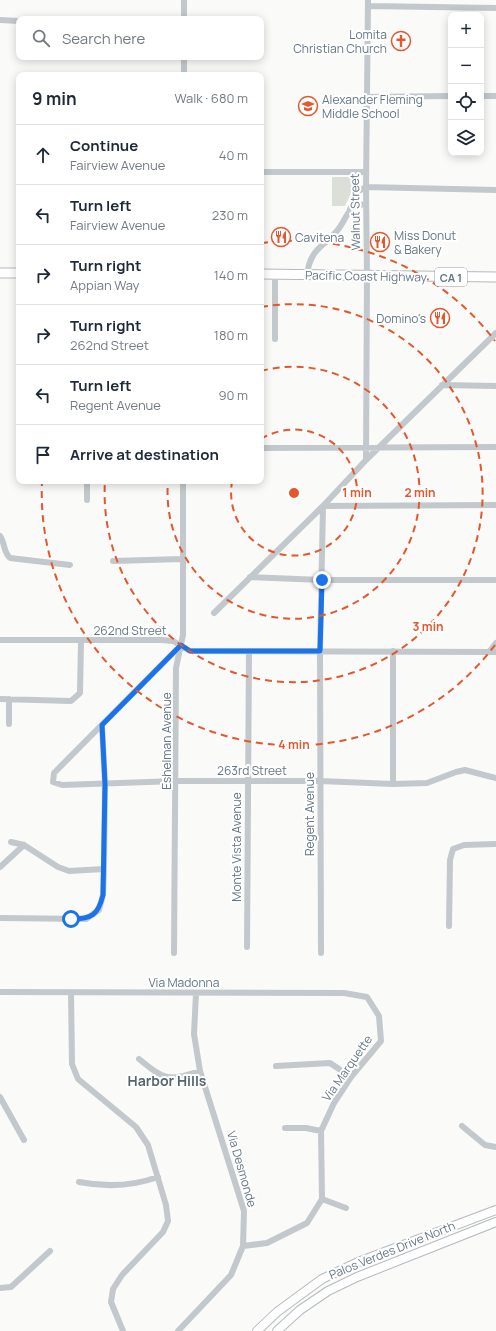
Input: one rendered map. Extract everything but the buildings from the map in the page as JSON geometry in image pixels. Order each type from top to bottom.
[{"type":"highway","points":[[0,273],[16,273]]},
{"type":"highway","name":"Pacific Coast Highway","points":[[264,274],[496,277]]},
{"type":"main road","name":"Palos Verdes Drive North","points":[[257,1331],[277,1312],[322,1278],[358,1262],[496,1210]]},
{"type":"main road","name":"Palos Verdes Drive North","points":[[277,1331],[300,1310],[328,1291],[356,1277],[496,1222]]},
{"type":"street","points":[[184,0],[184,16]]},
{"type":"street","points":[[368,3],[496,8]]},
{"type":"street","name":"Walnut Street","points":[[366,460],[366,172],[368,3]]},
{"type":"street","points":[[0,20],[16,21]]},
{"type":"street","points":[[184,60],[184,72]]},
{"type":"street","points":[[367,97],[448,96]]},
{"type":"street","points":[[484,96],[496,96]]},
{"type":"street","points":[[264,172],[366,172]]},
{"type":"street","points":[[307,275],[308,265],[312,255],[336,231],[350,209],[358,191],[366,187],[496,190]]},
{"type":"street","points":[[350,209],[356,205],[366,204]]},
{"type":"street","points":[[275,274],[275,340]]},
{"type":"street","points":[[214,613],[323,506],[366,460],[496,334]]},
{"type":"street","points":[[442,385],[496,386]]},
{"type":"street","points":[[264,448],[496,447]]},
{"type":"street","points":[[86,484],[87,500]]},
{"type":"street","name":"Eshelman Avenue","points":[[174,953],[177,781],[176,668],[181,645],[183,612],[183,484]]},
{"type":"street","points":[[323,506],[496,505]]},
{"type":"street","name":"Regent Avenue","points":[[321,953],[320,651],[323,506]]},
{"type":"street","points":[[0,536],[4,544],[6,554],[10,558],[70,565]]},
{"type":"street","points":[[113,561],[182,559]]},
{"type":"street","points":[[250,577],[322,580],[496,580]]},
{"type":"street","name":"262nd Street","points":[[0,640],[161,640],[173,641],[190,651],[496,652]]},
{"type":"street","points":[[0,698],[71,701],[80,693],[81,641]]},
{"type":"street","points":[[489,652],[496,643]]},
{"type":"street","points":[[0,918],[86,919],[99,910],[103,895],[104,869],[105,784],[102,725],[181,645]]},
{"type":"street","points":[[393,651],[393,784]]},
{"type":"street","name":"Monte Vista Avenue","points":[[247,947],[249,652]]},
{"type":"street","points":[[9,699],[9,724]]},
{"type":"street","name":"263rd Street","points":[[102,725],[54,773],[53,782],[62,785],[177,781],[320,781],[393,784],[427,783],[465,770],[496,778]]},
{"type":"street","points":[[11,842],[24,845],[69,871],[104,869]]},
{"type":"street","points":[[449,926],[450,860],[453,849],[464,845],[496,844]]},
{"type":"street","points":[[0,867],[24,845]]},
{"type":"street","name":"Via Madonna","points":[[0,992],[196,994],[344,993],[367,997]]},
{"type":"street","points":[[71,993],[72,1064],[78,1079],[136,1127],[148,1146],[166,1205],[168,1221],[163,1232],[122,1275],[113,1289],[111,1302],[123,1331]]},
{"type":"street","name":"Via Desmonde","points":[[178,1331],[232,1275],[243,1246],[244,1211],[200,1070],[194,1034],[196,994]]},
{"type":"street","name":"Via Marquette","points":[[322,1199],[321,1131],[334,1103],[351,1076],[381,1041],[379,1016],[367,997]]},
{"type":"street","points":[[139,1059],[160,1076],[174,1079],[200,1070]]},
{"type":"street","points":[[276,1066],[330,1063],[351,1076]]},
{"type":"street","points":[[0,1097],[24,1140]]},
{"type":"street","points":[[462,1126],[485,1145],[496,1146]]},
{"type":"street","points":[[285,1128],[306,1128],[321,1131]]},
{"type":"street","points":[[80,1182],[96,1186],[140,1183],[158,1177]]},
{"type":"street","points":[[243,1246],[267,1243],[307,1223],[322,1199],[346,1208]]},
{"type":"street","points":[[0,1288],[11,1287],[50,1251]]},
{"type":"shaded area","points":[[332,177],[351,177],[355,180],[355,184],[345,206],[332,206]]},
{"type":"place","name":"Lomita Christian Church","points":[[401,41]]},
{"type":"place","name":"Alexander Fleming Middle School","points":[[308,106]]},
{"type":"place","name":"Cavitena","points":[[281,237]]},
{"type":"place","name":"Miss Donut & Bakery","points":[[380,242]]},
{"type":"place","name":"Domino's","points":[[440,318]]},
{"type":"district","name":"Harbor Hills","points":[[167,1080]]},
{"type":"route","points":[[71,919],[86,919],[99,910],[103,895],[105,784],[102,725],[169,659],[181,645],[190,651],[320,651],[322,580]]}]
